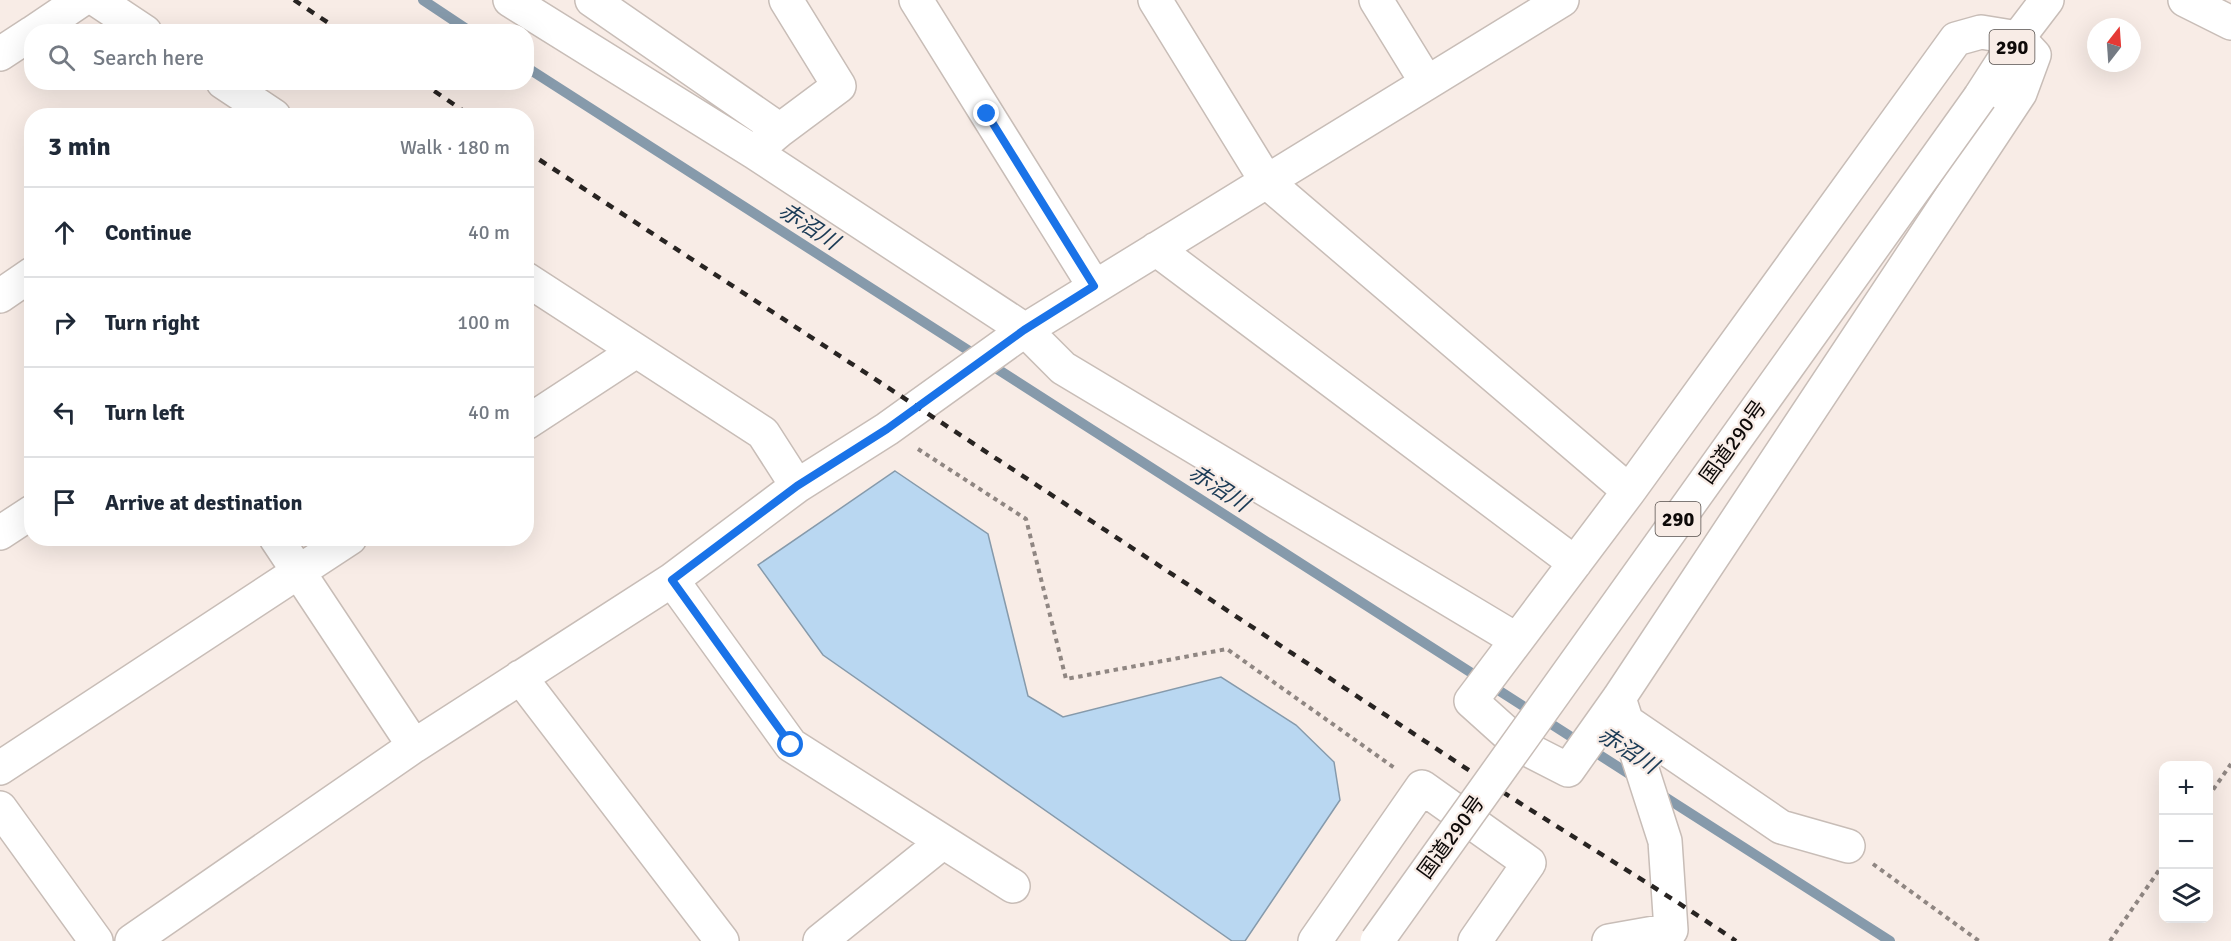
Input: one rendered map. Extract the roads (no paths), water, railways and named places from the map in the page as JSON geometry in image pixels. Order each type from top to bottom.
[{"type":"main road","points":[[45,24],[81,0]]},
{"type":"main road","points":[[97,0],[133,24]]},
{"type":"main road","points":[[510,0],[754,152],[1024,330],[1063,368],[1517,640]]},
{"type":"main road","points":[[592,0],[780,130]]},
{"type":"main road","points":[[754,152],[839,86],[786,0]]},
{"type":"main road","points":[[916,0],[1094,286]]},
{"type":"main road","points":[[1155,0],[1267,182],[1629,491]]},
{"type":"main road","points":[[1376,0],[1427,83]]},
{"type":"main road","points":[[132,941],[414,746],[672,580],[797,486],[887,429],[1024,330],[1562,0]]},
{"type":"main road","name":"国道290号","points":[[1377,941],[2047,0]]},
{"type":"main road","points":[[2185,0],[2231,23]]},
{"type":"main road","points":[[1981,32],[2018,38],[2034,55],[2020,93],[1623,709],[1568,770],[1521,746],[1472,701],[1629,491],[1956,39],[1981,32]]},
{"type":"main road","points":[[0,54],[24,38]]},
{"type":"main road","points":[[234,90],[260,108]]},
{"type":"main road","points":[[1156,249],[1575,563]]},
{"type":"main road","points":[[0,296],[24,280]]},
{"type":"main road","points":[[534,284],[763,433],[797,486]]},
{"type":"main road","points":[[534,418],[636,351]]},
{"type":"main road","points":[[0,533],[24,517]]},
{"type":"main road","points":[[281,546],[414,746]]},
{"type":"main road","points":[[0,768],[338,546]]},
{"type":"main road","points":[[672,580],[791,745],[1013,886]]},
{"type":"main road","points":[[520,677],[722,941]]},
{"type":"main road","points":[[1623,709],[1781,827],[1848,846]]},
{"type":"main road","points":[[1609,941],[1671,930],[1665,841],[1623,709]]},
{"type":"main road","points":[[1315,941],[1422,787],[1529,863],[1475,941]]},
{"type":"main road","points":[[0,808],[96,941]]},
{"type":"main road","points":[[820,941],[943,842]]},
{"type":"water","points":[[895,471],[988,534],[1028,696],[1063,717],[1221,677],[1296,725],[1334,762],[1340,800],[1245,941],[1232,941],[823,655],[758,565]]},
{"type":"waterway","name":"赤沼川","points":[[423,0],[459,24]]},
{"type":"waterway","name":"赤沼川","points":[[534,72],[1637,779]]},
{"type":"waterway","name":"赤沼川","points":[[1657,792],[1890,941]]},
{"type":"railway","points":[[294,0],[330,24]]},
{"type":"railway","points":[[433,90],[459,108]]},
{"type":"railway","points":[[534,156],[1461,765],[1736,941]]}]
